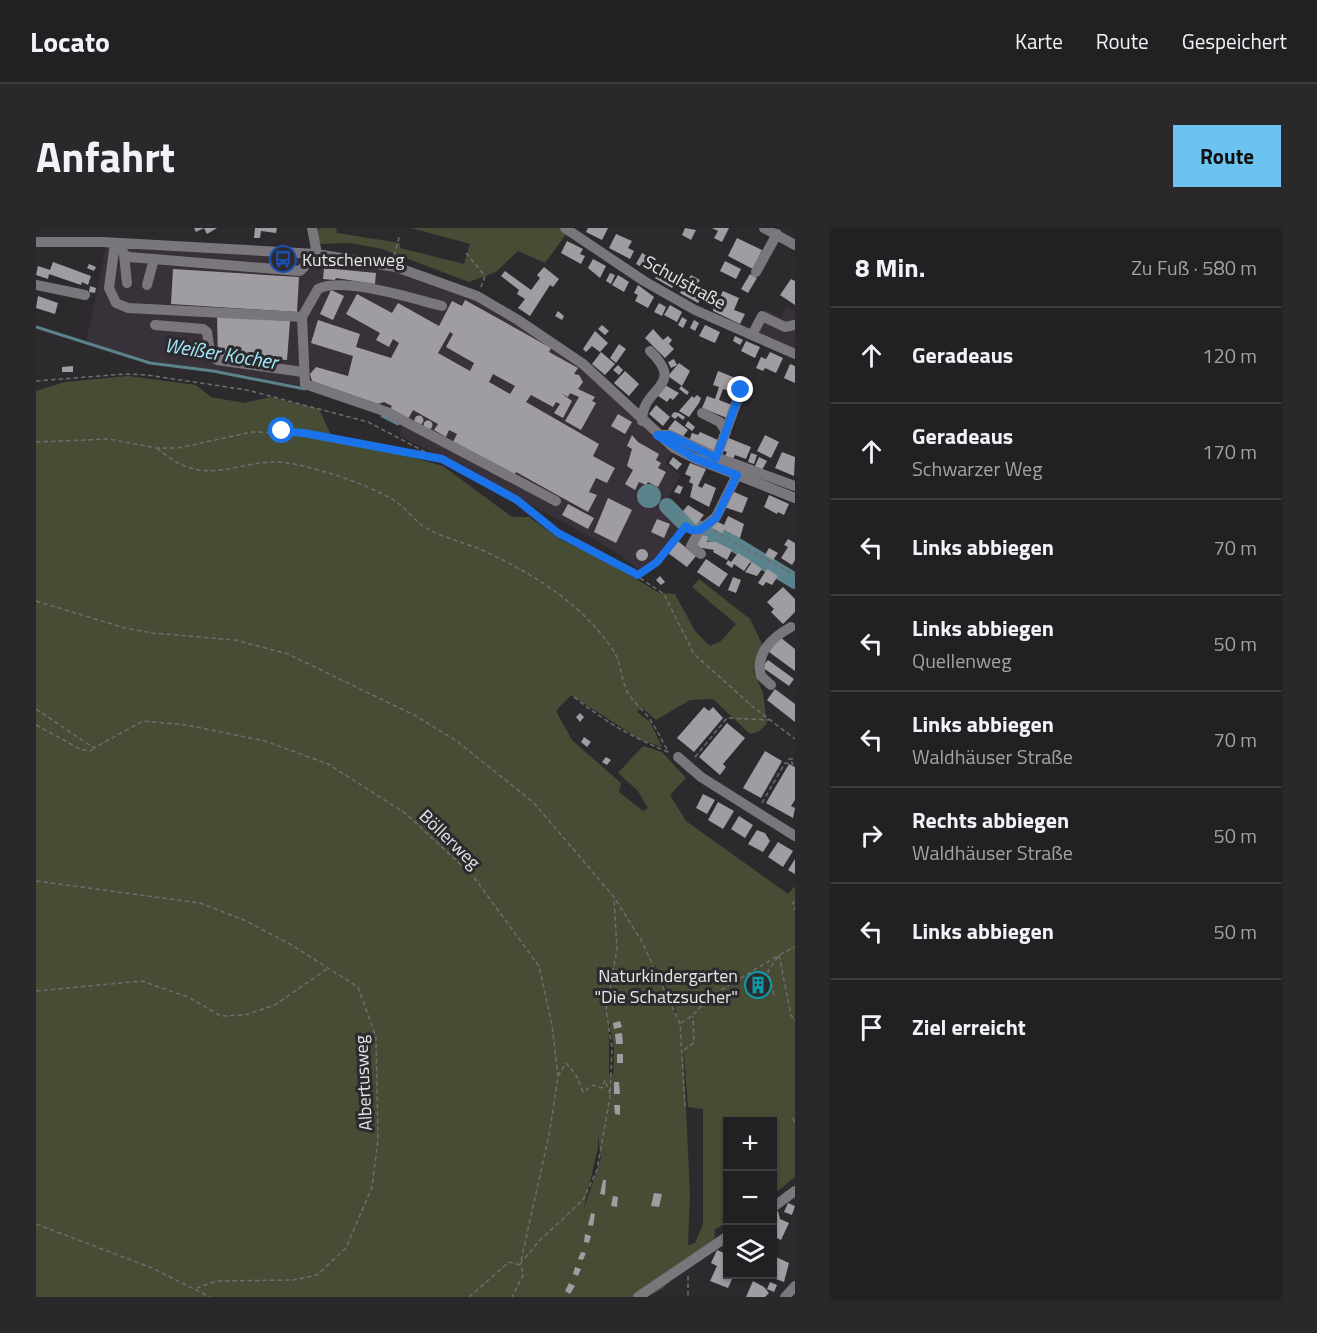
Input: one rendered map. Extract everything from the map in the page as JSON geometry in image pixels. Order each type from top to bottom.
[{"type":"street","points":[[312,228],[317,255]]},
{"type":"street","name":"Schulstraße","points":[[565,228],[668,295],[795,354]]},
{"type":"street","points":[[765,228],[795,245]]},
{"type":"street","points":[[756,272],[777,234]]},
{"type":"street","points":[[36,242],[117,243],[317,255],[396,267],[477,296],[518,320],[583,364],[657,435],[694,458],[795,498]]},
{"type":"street","points":[[117,243],[124,255],[127,283]]},
{"type":"street","points":[[117,243],[110,288],[116,303],[128,308],[302,317]]},
{"type":"street","points":[[124,255],[300,271],[317,255]]},
{"type":"street","points":[[147,285],[154,259]]},
{"type":"street","points":[[442,306],[376,289],[331,284],[318,289],[302,317],[305,384],[387,411],[556,501]]},
{"type":"street","points":[[36,285],[85,295]]},
{"type":"street","points":[[753,336],[762,316],[785,327],[795,325]]},
{"type":"street","points":[[155,325],[203,329],[207,332],[210,352],[217,360],[303,372]]},
{"type":"street","points":[[642,421],[642,408],[664,382],[666,375],[662,362],[650,351]]},
{"type":"street","points":[[716,458],[741,390]]},
{"type":"street","points":[[702,413],[720,422],[726,432]]},
{"type":"street","points":[[657,435],[670,435],[716,458],[795,486]]},
{"type":"street","points":[[701,554],[691,546],[703,528],[716,518],[737,475]]},
{"type":"street","points":[[771,685],[761,676],[760,659],[777,634],[794,627]]},
{"type":"street","points":[[678,757],[701,777],[795,836]]},
{"type":"street","points":[[777,1204],[795,1191]]},
{"type":"street","points":[[638,1297],[723,1239]]},
{"type":"street","points":[[785,1297],[795,1286]]},
{"type":"path","points":[[391,261],[397,252],[399,234]]},
{"type":"path","points":[[466,253],[485,276],[482,284]]},
{"type":"path","points":[[36,381],[125,374],[247,390],[351,416],[442,459],[517,500],[558,533],[638,575],[664,594],[694,654],[795,739]]},
{"type":"path","points":[[36,442],[108,440],[178,448],[252,432],[282,431],[362,443],[442,459]]},
{"type":"path","points":[[157,447],[173,462],[200,470],[220,472],[258,463],[282,462],[344,479],[393,500],[424,527],[481,550],[540,580],[594,627],[611,647],[621,664],[627,691],[650,719],[670,753],[641,742],[606,723],[574,697]]},
{"type":"path","points":[[638,575],[657,562],[686,526],[691,530],[703,528],[795,575]]},
{"type":"path","points":[[36,601],[125,628],[152,633],[235,640],[288,654],[416,716],[458,742],[534,803],[614,897],[641,940],[680,1023],[685,1108]]},
{"type":"path","points":[[36,709],[94,748],[90,751],[80,749],[36,725]]},
{"type":"path","points":[[696,755],[727,718],[771,720]]},
{"type":"path","name":"Böllerweg","points":[[94,748],[143,721],[188,725],[265,741],[328,764],[405,813],[473,876],[539,966],[552,1025],[558,1077],[549,1135],[520,1265],[524,1273],[512,1297]]},
{"type":"path","points":[[757,812],[785,763],[793,764],[789,759],[795,759]]},
{"type":"path","name":"Albertusweg","points":[[36,881],[200,903],[244,920],[358,987],[376,1037],[378,1139],[372,1187],[345,1248],[317,1275],[294,1280],[225,1280],[196,1288]]},
{"type":"path","points":[[469,1297],[509,1262],[520,1265],[539,1241],[583,1200],[590,1188],[607,1125],[610,1097],[612,1047],[606,1010],[617,949],[614,897]]},
{"type":"path","points":[[795,901],[793,903],[795,910]]},
{"type":"path","points":[[680,1023],[693,1015],[711,996],[795,947]]},
{"type":"path","points":[[774,995],[768,971],[779,955]]},
{"type":"path","points":[[779,955],[791,1015],[795,1021]]},
{"type":"path","points":[[36,991],[142,981],[188,997],[221,1016],[245,1015],[275,1005],[328,969]]},
{"type":"path","points":[[683,1050],[694,1043],[693,1015]]},
{"type":"path","points":[[558,1077],[566,1063],[576,1075],[583,1092],[593,1085],[602,1088],[605,1080],[610,1097]]},
{"type":"path","points":[[793,1118],[795,1123]]},
{"type":"path","points":[[36,1224],[87,1241],[196,1288],[210,1297]]},
{"type":"path","points":[[688,1263],[688,1297]]},
{"type":"shaded area","points":[[107,243],[318,256],[395,268],[479,300],[558,348],[674,450],[665,463],[680,475],[664,506],[685,525],[656,560],[641,572],[619,554],[578,530],[399,435],[402,426],[379,412],[293,384],[150,361],[86,342]]},
{"type":"shaded area","points":[[787,307],[795,311],[795,354],[753,335],[765,309],[781,318]]},
{"type":"green space","points":[[321,228],[336,228],[337,233],[400,243],[400,248],[464,264],[470,244],[411,228],[559,228],[567,233],[545,263],[518,251],[496,272],[469,282],[382,249],[350,243],[317,244],[314,231]]},
{"type":"green space","points":[[128,376],[196,385],[211,397],[244,403],[270,397],[319,409],[331,435],[443,466],[512,517],[529,517],[561,540],[611,563],[659,593],[675,594],[695,631],[710,646],[721,641],[736,624],[692,587],[699,579],[750,619],[762,644],[754,672],[763,693],[767,724],[758,732],[750,734],[713,699],[690,700],[656,720],[641,707],[637,712],[650,722],[662,747],[641,740],[571,695],[556,711],[572,740],[621,783],[619,792],[643,811],[648,808],[638,791],[618,773],[643,746],[662,752],[686,778],[670,795],[686,821],[788,894],[795,886],[795,1177],[777,1192],[777,1117],[723,1117],[723,1225],[715,1229],[714,1244],[688,1263],[662,1289],[647,1297],[36,1297],[36,391],[65,382]],"holes":[[[655,965],[673,1001],[679,1020],[653,966]],[[609,1022],[614,1048],[613,1075],[609,1074]],[[683,1043],[688,1107],[703,1109],[703,1224],[695,1243],[688,1245],[690,1196]],[[598,1134],[601,1158],[583,1211],[598,1148]]]},
{"type":"water","points":[[649,484],[654,485],[660,491],[660,501],[654,507],[649,508],[644,507],[638,501],[637,496],[638,491],[644,485]]},
{"type":"building","points":[[204,228],[217,228],[207,234]]},
{"type":"building","points":[[255,228],[277,228],[276,233],[261,231],[260,238],[254,238]]},
{"type":"building","points":[[588,228],[608,228],[602,240],[586,232]]},
{"type":"building","points":[[685,228],[696,230],[691,240],[682,235]]},
{"type":"building","points":[[712,228],[729,228],[722,242],[714,238],[718,231]]},
{"type":"building","points":[[616,234],[632,241],[628,248],[634,251],[630,259],[609,248]]},
{"type":"building","points":[[737,238],[762,250],[753,269],[728,256]]},
{"type":"building","points":[[567,241],[583,249],[580,254],[585,256],[581,264],[561,253]]},
{"type":"building","points":[[642,253],[655,260],[649,271],[636,264]]},
{"type":"building","points":[[593,259],[606,266],[600,278],[588,268]]},
{"type":"building","points":[[725,261],[741,269],[736,279],[720,271]]},
{"type":"building","points":[[53,262],[91,276],[88,285],[82,282],[81,285],[49,274],[48,279],[36,275],[38,266],[50,270]]},
{"type":"building","points":[[89,264],[96,267],[94,271],[87,268]]},
{"type":"building","points":[[662,266],[674,272],[671,278],[676,281],[672,288],[655,278]]},
{"type":"building","points":[[544,267],[559,279],[553,287],[550,285],[530,316],[518,308],[525,299],[517,294],[519,290],[501,276],[505,271],[531,290],[540,278],[537,275]]},
{"type":"building","points":[[324,268],[376,273],[375,284],[336,278],[335,280],[323,279]]},
{"type":"building","points":[[173,269],[299,277],[297,312],[171,304]]},
{"type":"building","points":[[610,273],[615,275],[611,284],[606,281]]},
{"type":"building","points":[[750,274],[757,278],[748,293],[741,289]]},
{"type":"building","points":[[618,275],[629,282],[624,292],[612,285]]},
{"type":"building","points":[[691,275],[700,280],[695,288],[704,293],[698,303],[680,293]]},
{"type":"building","points":[[791,279],[795,281],[795,305],[780,295]]},
{"type":"building","points":[[638,285],[654,297],[648,308],[635,301],[638,295],[634,293]]},
{"type":"building","points":[[90,286],[96,288],[95,293],[89,292]]},
{"type":"building","points":[[331,290],[344,296],[333,320],[320,314]]},
{"type":"building","points":[[723,291],[739,298],[734,310],[745,314],[740,324],[713,311],[715,300],[718,301]]},
{"type":"building","points":[[357,294],[392,313],[398,303],[439,326],[452,301],[462,306],[465,300],[551,348],[549,352],[578,368],[574,374],[579,375],[583,382],[578,389],[595,397],[592,401],[596,403],[581,430],[565,421],[579,397],[570,393],[568,397],[561,393],[572,401],[563,418],[554,413],[560,404],[556,402],[553,407],[531,395],[526,402],[599,444],[593,456],[615,468],[607,483],[596,478],[589,492],[597,495],[588,512],[516,472],[514,476],[453,442],[457,434],[449,430],[446,437],[434,430],[438,424],[413,410],[408,419],[390,409],[392,406],[384,402],[378,404],[312,381],[310,374],[316,367],[348,376],[353,356],[311,343],[318,320],[360,334],[356,347],[391,358],[399,343],[393,339],[389,347],[376,340],[380,333],[346,314]],"holes":[[[450,332],[453,334],[446,347],[474,363],[470,371],[438,353]],[[493,374],[515,386],[510,394],[489,382]]]},
{"type":"building","points":[[38,296],[58,303],[55,314],[36,308]]},
{"type":"building","points":[[659,303],[666,307],[662,316],[654,312]]},
{"type":"building","points":[[670,305],[682,312],[677,322],[664,315]]},
{"type":"building","points":[[558,311],[564,316],[562,320],[555,316]]},
{"type":"building","points":[[217,316],[290,321],[287,360],[218,356]]},
{"type":"building","points":[[682,317],[687,320],[683,328],[678,325]]},
{"type":"building","points":[[694,320],[699,323],[695,331],[690,328]]},
{"type":"building","points":[[602,325],[609,331],[605,335],[598,329]]},
{"type":"building","points":[[705,325],[720,332],[715,343],[699,336]]},
{"type":"building","points":[[653,329],[663,340],[668,336],[672,340],[669,344],[674,349],[665,358],[645,338]]},
{"type":"building","points":[[595,331],[608,343],[600,352],[592,346],[586,352],[583,349]]},
{"type":"building","points":[[735,336],[743,340],[740,345],[733,341]]},
{"type":"building","points":[[746,341],[760,347],[755,358],[741,351]]},
{"type":"building","points":[[619,344],[626,349],[616,363],[610,358]]},
{"type":"building","points":[[601,352],[615,364],[605,375],[592,364]]},
{"type":"building","points":[[770,352],[783,358],[776,373],[765,368],[763,371],[756,368],[761,357],[766,359]]},
{"type":"building","points":[[674,359],[677,365],[671,368],[668,362]]},
{"type":"building","points":[[679,363],[690,371],[682,386],[668,376]]},
{"type":"building","points":[[790,364],[795,366],[795,383],[784,378]]},
{"type":"building","points":[[618,365],[623,370],[619,375],[613,370]]},
{"type":"building","points":[[73,366],[73,372],[62,372],[62,367]]},
{"type":"building","points":[[625,371],[639,384],[629,396],[614,383]]},
{"type":"building","points":[[718,371],[738,379],[733,392],[723,389],[719,400],[732,405],[727,418],[702,408],[707,396],[715,399],[719,387],[713,385]]},
{"type":"building","points":[[665,385],[679,393],[673,400],[670,398],[667,402],[657,395]]},
{"type":"building","points":[[681,386],[689,392],[687,395],[679,389]]},
{"type":"building","points":[[697,395],[701,398],[689,417],[679,411],[692,396],[694,398]]},
{"type":"building","points":[[656,405],[670,417],[663,426],[649,414]]},
{"type":"building","points":[[674,412],[685,417],[683,420],[678,416],[675,419],[671,416]]},
{"type":"building","points":[[618,414],[632,422],[625,434],[611,426]]},
{"type":"building","points":[[419,415],[424,420],[419,425],[414,420]]},
{"type":"building","points":[[428,420],[433,425],[428,430],[423,425]]},
{"type":"building","points":[[675,420],[688,430],[681,439],[668,429]]},
{"type":"building","points":[[688,421],[695,427],[692,431],[685,426]]},
{"type":"building","points":[[700,432],[718,440],[713,452],[689,441],[692,433],[698,435]]},
{"type":"building","points":[[632,435],[638,442],[659,454],[656,460],[661,463],[658,468],[666,472],[658,487],[648,482],[646,485],[639,482],[635,490],[625,484],[633,470],[627,466],[632,449],[627,446]]},
{"type":"building","points":[[765,435],[779,442],[771,458],[757,451]]},
{"type":"building","points":[[726,437],[751,447],[746,459],[735,455],[733,459],[725,456],[727,452],[722,450]]},
{"type":"building","points":[[782,452],[795,457],[794,476],[775,468]]},
{"type":"building","points":[[751,453],[757,455],[754,464],[748,462]]},
{"type":"building","points":[[673,457],[682,464],[677,470],[669,463]]},
{"type":"building","points":[[759,457],[767,461],[762,470],[755,466]]},
{"type":"building","points":[[690,463],[706,469],[698,486],[702,488],[705,483],[716,488],[709,507],[690,497],[693,484],[689,482],[691,477],[685,474]]},
{"type":"building","points":[[678,485],[683,487],[680,494],[674,492]]},
{"type":"building","points":[[732,491],[748,498],[742,513],[724,507]]},
{"type":"building","points":[[769,495],[789,504],[784,515],[764,507]]},
{"type":"building","points":[[608,498],[632,510],[616,543],[594,532]]},
{"type":"building","points":[[568,504],[594,518],[588,529],[562,515]]},
{"type":"building","points":[[688,505],[704,515],[696,525],[683,511]]},
{"type":"building","points":[[728,516],[744,524],[740,538],[724,530],[722,533],[712,528],[716,521],[724,525]]},
{"type":"building","points":[[657,519],[670,524],[664,538],[651,532]]},
{"type":"building","points":[[698,535],[708,536],[707,542],[716,542],[732,550],[727,560],[713,552],[714,550],[696,547]]},
{"type":"building","points":[[788,539],[795,543],[795,560],[792,565],[781,558],[788,547],[784,545]]},
{"type":"building","points":[[678,541],[696,556],[687,567],[668,553]]},
{"type":"building","points":[[769,548],[778,553],[773,560],[765,555]]},
{"type":"building","points":[[644,549],[648,555],[644,561],[640,561],[636,553]]},
{"type":"building","points":[[738,553],[751,561],[744,571],[734,564],[732,568],[726,564],[728,560],[731,562]]},
{"type":"building","points":[[706,559],[728,574],[719,587],[697,572]]},
{"type":"building","points":[[752,562],[762,569],[757,576],[745,572]]},
{"type":"building","points":[[767,569],[778,576],[772,585],[766,582],[763,586],[758,583]]},
{"type":"building","points":[[660,576],[665,582],[661,585],[656,580]]},
{"type":"building","points":[[733,577],[741,580],[736,593],[728,590]]},
{"type":"building","points":[[783,587],[795,599],[795,612],[783,624],[771,612],[774,609],[767,602]]},
{"type":"building","points":[[780,637],[795,649],[795,671],[769,652]]},
{"type":"building","points":[[768,660],[794,679],[789,686],[762,667]]},
{"type":"building","points":[[775,689],[795,704],[795,722],[767,700]]},
{"type":"building","points":[[704,707],[709,711],[713,707],[723,718],[694,752],[677,738]]},
{"type":"building","points":[[580,713],[584,717],[580,722],[576,717]]},
{"type":"building","points":[[727,723],[745,738],[723,764],[726,767],[720,775],[699,757]]},
{"type":"building","points":[[584,737],[591,742],[587,747],[581,742]]},
{"type":"building","points":[[765,751],[782,761],[761,798],[743,788]]},
{"type":"building","points":[[606,757],[611,760],[607,765],[602,762]]},
{"type":"building","points":[[789,764],[795,767],[795,800],[791,806],[795,808],[793,818],[766,803]]},
{"type":"building","points":[[703,794],[715,800],[707,814],[696,808]]},
{"type":"building","points":[[718,802],[734,811],[723,829],[708,820]]},
{"type":"building","points":[[739,816],[753,825],[745,838],[731,829]]},
{"type":"building","points":[[757,830],[765,833],[770,841],[763,852],[748,844]]},
{"type":"building","points":[[778,842],[793,851],[783,867],[768,857]]},
{"type":"building","points":[[795,859],[795,874],[788,870]]},
{"type":"building","name":"Naturkindergarten \"Die Schatzsucher\"","points":[[760,976],[767,989],[756,994],[750,981]]},
{"type":"building","points":[[620,1021],[622,1027],[614,1029],[613,1023]]},
{"type":"building","points":[[622,1033],[623,1044],[616,1044],[615,1034]]},
{"type":"building","points":[[617,1054],[623,1054],[623,1063],[617,1063]]},
{"type":"building","points":[[614,1082],[619,1082],[620,1094],[614,1094]]},
{"type":"building","points":[[614,1105],[620,1105],[620,1115],[615,1114]]},
{"type":"building","points":[[603,1180],[606,1180],[605,1195],[600,1194]]},
{"type":"building","points":[[654,1193],[662,1194],[659,1207],[651,1206]]},
{"type":"building","points":[[613,1196],[618,1197],[617,1207],[611,1206]]},
{"type":"building","points":[[788,1203],[795,1206],[792,1215],[784,1212]]},
{"type":"building","points":[[777,1212],[780,1219],[789,1223],[781,1240],[777,1238]]},
{"type":"building","points":[[591,1213],[595,1214],[593,1226],[588,1225]]},
{"type":"building","points":[[585,1234],[591,1236],[589,1243],[584,1242]]},
{"type":"building","points":[[717,1250],[723,1253],[723,1279],[732,1279],[728,1288],[710,1281],[717,1266],[711,1263]]},
{"type":"building","points":[[581,1252],[586,1253],[583,1260],[578,1259]]},
{"type":"building","points":[[777,1257],[789,1263],[784,1282],[776,1279]]},
{"type":"building","points":[[575,1267],[581,1269],[578,1276],[573,1274]]},
{"type":"building","points":[[753,1281],[769,1293],[765,1297],[746,1297]]},
{"type":"building","points":[[770,1282],[777,1285],[774,1292],[767,1289]]},
{"type":"building","points":[[569,1283],[575,1286],[570,1294],[565,1291]]},
{"type":"waterway","name":"Weißer Kocher","points":[[36,327],[150,363],[213,371],[305,389]]},
{"type":"waterway","name":"Weißer Kocher","points":[[382,416],[398,424]]},
{"type":"waterway","name":"Weißer Kocher","points":[[667,506],[683,522],[731,542],[795,581]]},
{"type":"place","name":"Kutschenweg","points":[[283,259]]},
{"type":"place","name":"Naturkindergarten \"Die Schatzsucher\"","points":[[758,985]]},
{"type":"route","points":[[282,431],[362,443],[442,459],[517,500],[558,533],[589,552],[614,561],[638,575],[657,562],[686,526],[691,530],[700,530],[716,518],[737,475],[694,458],[674,448],[657,435],[670,435],[716,458],[741,390]]}]
